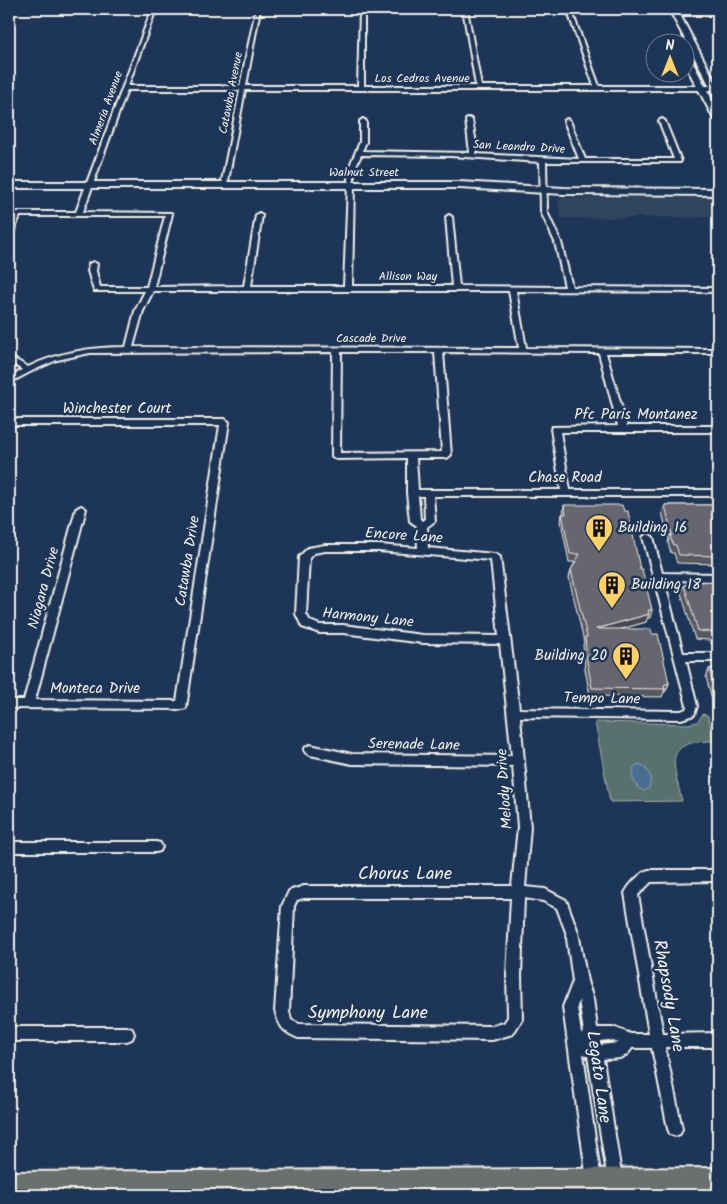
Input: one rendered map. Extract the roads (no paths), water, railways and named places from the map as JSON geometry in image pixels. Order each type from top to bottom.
[{"type":"main road","points":[[9,1184],[718,1180]]},
{"type":"street","name":"Almeria Avenue","points":[[78,214],[154,9]]},
{"type":"street","name":"Catawba Avenue","points":[[225,181],[258,9]]},
{"type":"street","points":[[362,9],[362,88]]},
{"type":"street","points":[[465,9],[479,88]]},
{"type":"street","points":[[569,9],[597,88]]},
{"type":"street","points":[[675,12],[718,14]]},
{"type":"street","points":[[675,12],[717,90]]},
{"type":"street","points":[[694,71],[718,119]]},
{"type":"street","name":"Los Cedros Avenue","points":[[125,88],[703,88],[717,90]]},
{"type":"street","points":[[469,120],[474,149],[473,156]]},
{"type":"street","points":[[348,288],[351,170],[363,142],[363,121]]},
{"type":"street","name":"San Leandro Drive","points":[[359,153],[473,156],[542,161],[678,161],[662,121]]},
{"type":"street","points":[[567,122],[583,161]]},
{"type":"street","points":[[542,161],[546,220],[558,242],[569,288]]},
{"type":"street","name":"Walnut Street","points":[[90,183],[225,181],[718,192]]},
{"type":"street","name":"Walnut Street","points":[[9,183],[351,183]]},
{"type":"street","name":"Walnut Street","points":[[543,189],[718,187]]},
{"type":"street","points":[[9,214],[169,214],[150,289],[139,311],[129,349]]},
{"type":"street","points":[[9,235],[18,214]]},
{"type":"street","points":[[247,289],[259,215]]},
{"type":"street","points":[[449,217],[456,288]]},
{"type":"street","name":"Allison Way","points":[[93,264],[92,271],[97,289],[569,288],[718,290]]},
{"type":"street","points":[[512,288],[523,351]]},
{"type":"street","name":"Cascade Drive","points":[[27,370],[49,360],[78,352],[129,349],[718,351]]},
{"type":"street","points":[[337,349],[336,456],[447,456],[439,349]]},
{"type":"street","points":[[602,351],[623,429]]},
{"type":"street","points":[[9,358],[27,370],[9,382]]},
{"type":"street","name":"Winchester Court","points":[[9,422],[225,422]]},
{"type":"street","name":"Catawba Drive","points":[[182,705],[225,422]]},
{"type":"street","name":"Pfc Paris Montanez","points":[[566,493],[555,429],[718,429]]},
{"type":"street","points":[[411,455],[415,521],[422,525]]},
{"type":"street","name":"Chase Road","points":[[412,494],[718,493]]},
{"type":"street","points":[[422,525],[430,521],[428,494]]},
{"type":"street","name":"Niagara Drive","points":[[28,704],[80,509]]},
{"type":"street","points":[[422,525],[423,552]]},
{"type":"street","points":[[648,537],[679,657],[718,657]]},
{"type":"street","name":"Encore Lane","points":[[311,550],[325,548],[378,548],[495,557]]},
{"type":"street","name":"Harmony Lane","points":[[311,550],[304,557],[301,614],[306,624],[320,629],[344,629],[423,639],[506,640]]},
{"type":"street","name":"Melody Drive","points":[[495,557],[514,713],[524,827],[518,892],[514,975],[515,1019]]},
{"type":"street","points":[[658,576],[718,577]]},
{"type":"street","name":"Tempo Lane","points":[[514,713],[681,715],[690,712],[692,706],[679,657]]},
{"type":"street","name":"Monteca Drive","points":[[9,704],[182,705]]},
{"type":"street","name":"Serenade Lane","points":[[310,750],[352,759],[518,761]]},
{"type":"street","points":[[9,847],[156,847]]},
{"type":"street","name":"Rhapsody Lane","points":[[675,1128],[656,1040],[631,893],[648,876],[718,875]]},
{"type":"street","name":"Chorus Lane","points":[[293,895],[304,892],[518,892],[546,895]]},
{"type":"street","name":"Symphony Lane","points":[[293,895],[288,906],[282,1011],[286,1024],[298,1031],[492,1032],[508,1029],[515,1019]]},
{"type":"street","name":"Legato Lane","points":[[546,895],[562,904],[572,932],[580,981],[586,999],[595,1052],[604,1180]]},
{"type":"street","name":"Legato Lane","points":[[580,981],[570,1008],[575,1043],[604,1180]]},
{"type":"street","points":[[9,1034],[127,1034]]},
{"type":"street","points":[[575,1043],[592,1034],[619,1034],[628,1041],[718,1040]]},
{"type":"street","points":[[575,1043],[595,1052],[622,1052],[628,1041]]},
{"type":"place","name":"Building 16","points":[[599,552]]},
{"type":"place","name":"Building 18","points":[[612,609]]},
{"type":"place","name":"Building 20","points":[[626,680]]}]
